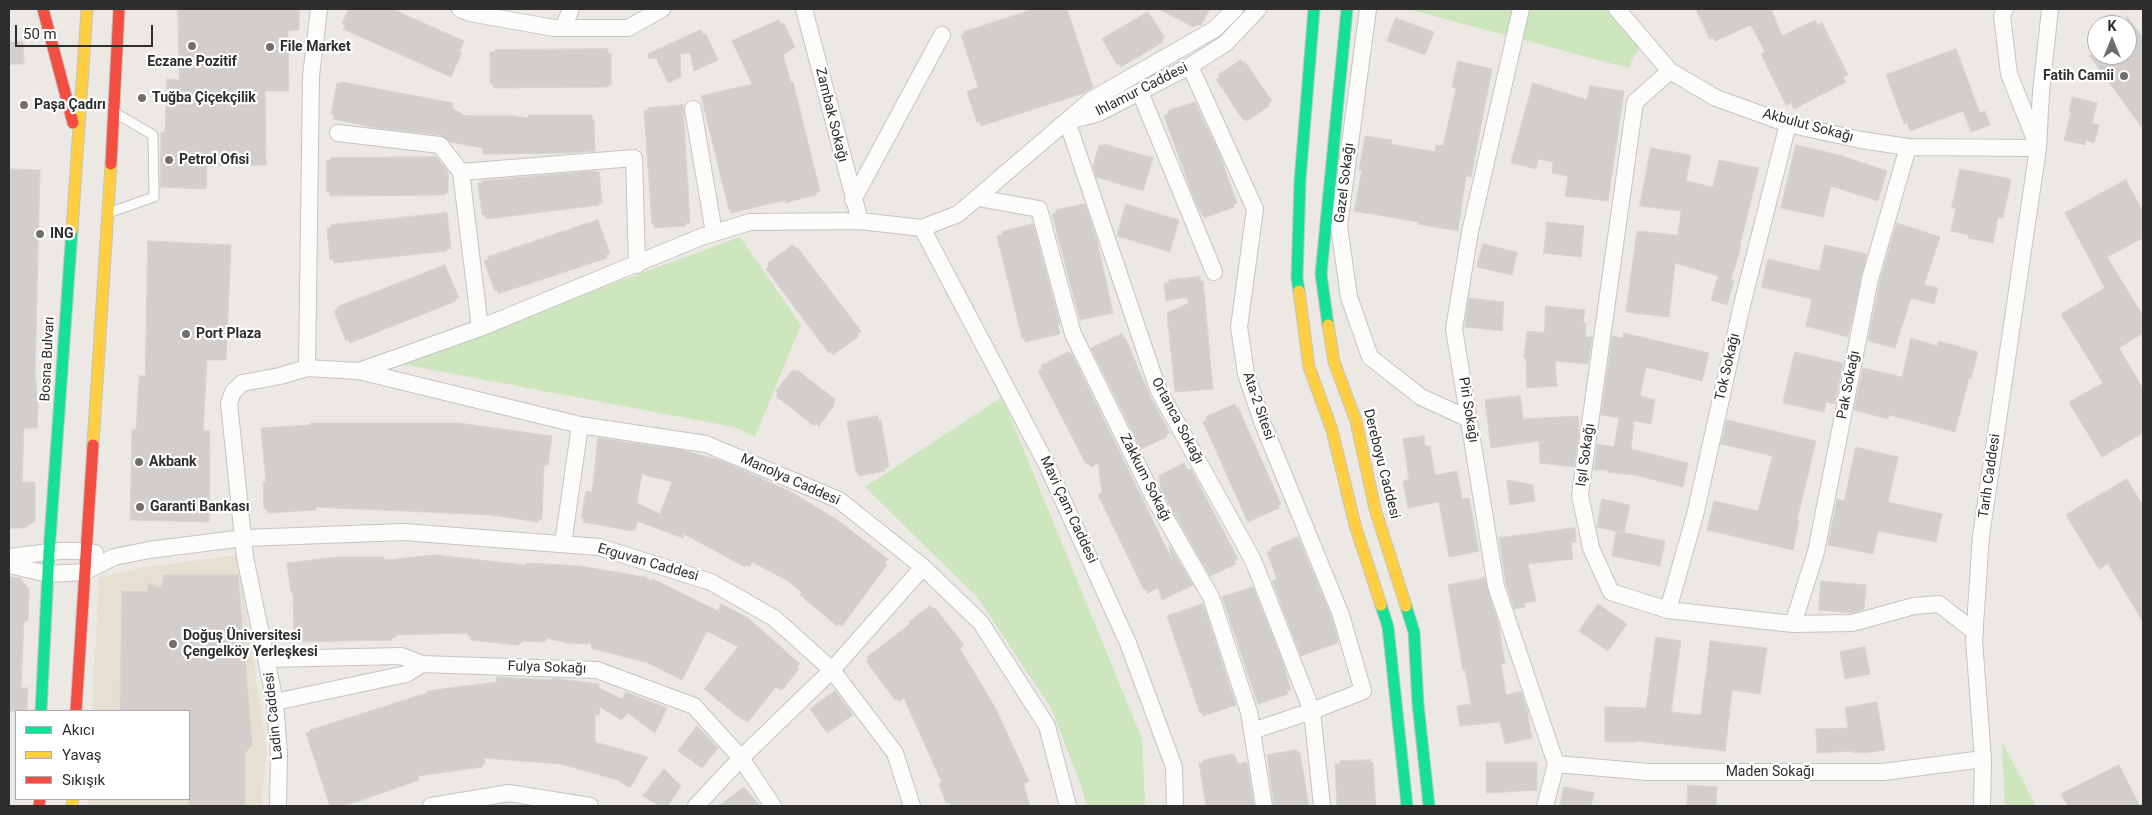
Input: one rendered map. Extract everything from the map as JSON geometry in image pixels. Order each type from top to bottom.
[{"type":"main road","points":[[43,9],[78,143]]},
{"type":"main road","name":"Bosna Bulvarı","points":[[41,710],[49,552],[88,9]]},
{"type":"main road","points":[[76,710],[115,113],[118,9]]},
{"type":"main road","points":[[1314,9],[1300,181],[1297,278],[1309,367],[1332,430],[1355,525],[1388,627],[1407,806]]},
{"type":"main road","name":"Dereboyu Caddesi","points":[[1347,9],[1321,274],[1334,362],[1356,421],[1376,509],[1414,632],[1418,704],[1429,806]]},
{"type":"main road","points":[[100,14],[118,30]]},
{"type":"street","points":[[307,368],[311,76],[319,9]]},
{"type":"street","points":[[460,9],[554,28],[628,28],[662,9]]},
{"type":"street","points":[[564,28],[571,9]]},
{"type":"street","name":"Zambak Sokağı","points":[[804,9],[860,221]]},
{"type":"street","points":[[1066,122],[1091,100],[1215,29],[1235,9]]},
{"type":"street","name":"Ihlamur Caddesi","points":[[922,228],[958,214],[1066,122],[1100,114],[1190,66],[1226,43],[1258,9]]},
{"type":"street","name":"Gazel Sokağı","points":[[1368,9],[1339,226],[1350,296],[1370,357],[1421,397],[1469,420]]},
{"type":"street","name":"Piri Sokağı","points":[[1521,9],[1470,232],[1454,329],[1496,586],[1556,764]]},
{"type":"street","name":"Akbulut Sokağı","points":[[1617,9],[1670,71],[1716,98],[1788,124],[1861,140],[1908,147],[2038,148]]},
{"type":"street","name":"Tarih Caddesi","points":[[2005,9],[2002,16],[2009,74],[2038,148]]},
{"type":"street","name":"Tarih Caddesi","points":[[1982,806],[1983,759],[1975,632],[1981,536],[2038,148],[2042,84],[2050,9]]},
{"type":"street","points":[[853,200],[942,35]]},
{"type":"street","name":"Ata-2 Sitesi","points":[[1190,66],[1256,209],[1239,327],[1246,374],[1263,424],[1341,615],[1363,691],[1312,711],[1252,731]]},
{"type":"street","name":"Işıl Sokağı","points":[[1670,71],[1635,102],[1580,495],[1591,548],[1611,592],[1668,610],[1793,624],[1852,623],[1914,606],[1939,604],[1975,632]]},
{"type":"street","points":[[1140,92],[1214,272]]},
{"type":"street","points":[[693,109],[714,233]]},
{"type":"street","name":"Ortanca Sokağı","points":[[1066,122],[1158,389],[1253,560],[1312,711]]},
{"type":"street","name":"Tok Sokağı","points":[[1668,610],[1695,516],[1742,305],[1788,124]]},
{"type":"street","points":[[338,133],[440,145],[461,172],[480,328]]},
{"type":"street","name":"Pak Sokağı","points":[[1793,624],[1816,552],[1870,279],[1908,147]]},
{"type":"street","points":[[461,172],[634,158],[637,265]]},
{"type":"street","name":"Zakkum Sokağı","points":[[978,198],[1039,209],[1073,334],[1154,498],[1211,597],[1249,712],[1264,806]]},
{"type":"street","points":[[359,371],[480,328],[714,233],[750,222],[860,221],[922,228]]},
{"type":"street","name":"Mavi Çam Caddesi","points":[[922,228],[1047,465],[1128,643],[1174,767],[1175,806]]},
{"type":"street","name":"Ladin Caddesi","points":[[278,806],[279,754],[275,702],[268,659],[246,557],[229,403],[233,392],[242,383],[280,376],[307,368],[359,371]]},
{"type":"street","name":"Manolya Caddesi","points":[[359,371],[580,425],[706,444],[840,500],[923,567],[981,623],[1046,726],[1068,806]]},
{"type":"street","points":[[563,544],[580,425]]},
{"type":"street","name":"Erguvan Caddesi","points":[[114,557],[149,550],[244,538],[404,532],[599,547],[711,582],[774,618],[832,670],[895,753],[912,806]]},
{"type":"street","points":[[9,557],[49,552],[86,551],[114,557]]},
{"type":"street","points":[[9,565],[48,574],[84,572],[114,557]]},
{"type":"street","points":[[696,806],[741,758],[832,670],[923,567]]},
{"type":"street","name":"Fulya Sokağı","points":[[268,659],[401,656],[422,664],[597,670],[694,706],[741,758],[773,806]]},
{"type":"street","points":[[275,702],[406,674],[422,664]]},
{"type":"street","points":[[1312,711],[1322,806]]},
{"type":"street","name":"Maden Sokağı","points":[[1556,764],[1649,772],[1883,772],[1983,759]]},
{"type":"street","points":[[1546,806],[1556,764]]},
{"type":"street","points":[[431,806],[509,793],[590,806]]},
{"type":"lane","points":[[108,212],[154,197],[153,135],[115,113]]},
{"type":"shaded area","name":"Doğuş Üniversitesi Çengelköy Yerleşkesi","points":[[238,555],[267,752],[261,806],[87,806],[88,800],[190,800],[190,710],[92,710],[99,578],[140,568]]},
{"type":"green space","points":[[1408,9],[1608,9],[1642,42],[1628,68]]},
{"type":"green space","points":[[740,237],[801,325],[755,437],[734,427],[396,363]]},
{"type":"green space","points":[[1002,397],[1142,739],[1145,806],[1087,806],[1081,785],[1051,708],[978,598],[865,487]]},
{"type":"green space","points":[[2002,742],[2036,806],[2005,806]]},
{"type":"building","points":[[178,9],[299,9],[299,30],[288,31],[289,91],[265,91],[266,165],[207,166],[206,189],[160,187],[161,132],[165,132],[167,79],[179,80]]},
{"type":"building","points":[[349,9],[392,9],[464,41],[459,52],[462,52],[451,77],[343,29],[345,25],[342,24]]},
{"type":"building","points":[[1034,9],[1067,9],[1093,87],[1084,93],[981,126],[980,122],[977,122],[967,92],[978,87],[961,35],[964,32]]},
{"type":"building","points":[[1159,9],[1210,9],[1201,25],[1194,27]]},
{"type":"building","points":[[1696,9],[1771,9],[1782,36],[1815,20],[1818,25],[1822,23],[1848,75],[1843,77],[1846,82],[1794,109],[1791,103],[1786,105],[1761,54],[1765,52],[1751,25],[1715,41],[1713,37],[1710,39]]},
{"type":"building","points":[[1148,12],[1165,38],[1162,40],[1163,42],[1121,67],[1119,63],[1117,65],[1102,39]]},
{"type":"building","points":[[1396,18],[1434,32],[1425,55],[1387,41]]},
{"type":"building","points":[[779,20],[781,24],[784,23],[795,47],[783,55],[791,82],[793,82],[820,191],[816,195],[785,203],[785,200],[731,213],[701,96],[752,84],[732,41]]},
{"type":"building","points":[[701,30],[703,34],[706,34],[718,60],[694,71],[690,53],[680,54],[681,77],[668,83],[656,58],[649,59],[648,54]]},
{"type":"building","name":"Fatih Camii","points":[[2137,30],[2143,38],[2143,129],[2096,65],[2137,65]]},
{"type":"building","points":[[9,42],[23,42],[24,64],[9,64]]},
{"type":"building","points":[[608,49],[608,53],[611,54],[611,85],[608,85],[608,87],[493,88],[493,84],[490,84],[490,52],[495,52],[495,50]]},
{"type":"building","points":[[1956,49],[1980,113],[1985,111],[1990,125],[1971,132],[1963,111],[1910,131],[1907,123],[1904,124],[1886,75]]},
{"type":"building","points":[[1241,60],[1243,63],[1245,62],[1272,101],[1268,104],[1269,106],[1247,121],[1243,120],[1216,79],[1220,77],[1218,75]]},
{"type":"building","points":[[1458,61],[1492,69],[1471,177],[1466,176],[1458,231],[1354,211],[1362,170],[1359,170],[1365,136],[1392,140],[1391,144],[1435,152],[1436,145],[1443,146],[1456,88],[1452,87]]},
{"type":"building","points":[[342,82],[453,103],[452,108],[466,116],[515,116],[528,118],[529,115],[592,115],[594,120],[595,151],[483,154],[483,148],[450,142],[441,135],[378,128],[333,119],[334,115],[331,114],[337,83],[341,84]]},
{"type":"building","points":[[1533,83],[1587,100],[1590,86],[1624,91],[1608,201],[1565,196],[1568,176],[1552,173],[1553,162],[1538,159],[1536,169],[1511,163]]},
{"type":"building","points":[[2073,97],[2097,103],[2092,123],[2099,125],[2094,143],[2086,140],[2085,145],[2064,140]]},
{"type":"building","points":[[1195,102],[1219,153],[1237,203],[1233,204],[1234,207],[1204,218],[1195,201],[1164,116],[1168,114],[1168,111]]},
{"type":"building","points":[[683,105],[690,223],[686,223],[685,226],[654,228],[654,224],[652,224],[644,111],[649,110],[648,108]]},
{"type":"building","points":[[1104,144],[1153,158],[1143,191],[1096,177],[1093,166],[1099,145],[1104,146]]},
{"type":"building","points":[[1796,145],[1839,155],[1887,171],[1878,201],[1831,186],[1823,217],[1781,208]]},
{"type":"building","points":[[1651,148],[1691,155],[1686,181],[1713,187],[1719,160],[1759,168],[1731,280],[1734,281],[1727,305],[1711,300],[1718,276],[1675,263],[1669,317],[1626,312],[1637,231],[1678,235],[1681,211],[1640,206]]},
{"type":"building","points":[[436,157],[448,171],[448,193],[445,193],[445,195],[330,196],[330,192],[327,192],[327,160],[331,160],[331,158]]},
{"type":"building","points":[[9,169],[40,170],[35,373],[38,401],[37,428],[24,428],[22,482],[35,482],[35,521],[24,528],[9,528]]},
{"type":"building","points":[[1960,169],[2011,179],[2003,218],[1998,217],[1993,243],[1968,238],[1969,235],[1951,231],[1956,208],[1952,208]]},
{"type":"building","points":[[599,172],[602,203],[599,203],[599,205],[486,219],[485,215],[482,215],[478,183],[483,183],[482,181]]},
{"type":"building","points":[[2126,180],[2143,212],[2143,238],[2107,257],[2143,316],[2143,333],[2119,348],[2143,389],[2143,433],[2102,457],[2069,402],[2103,383],[2061,314],[2105,288],[2065,213]]},
{"type":"building","points":[[1085,204],[1097,240],[1113,313],[1080,320],[1052,214],[1056,213],[1056,210]]},
{"type":"building","points":[[1126,204],[1179,220],[1170,252],[1117,236]]},
{"type":"building","points":[[447,213],[451,249],[447,249],[447,251],[334,263],[333,259],[330,260],[327,228],[331,228],[331,225]]},
{"type":"building","points":[[598,220],[610,254],[606,255],[607,258],[498,294],[497,290],[495,291],[484,261],[489,259],[488,257]]},
{"type":"building","points":[[1547,222],[1584,226],[1581,257],[1544,253]]},
{"type":"building","points":[[1897,223],[1940,237],[1924,285],[1938,288],[1934,304],[1911,298],[1895,348],[1868,341],[1880,281]]},
{"type":"building","points":[[1033,224],[1060,324],[1058,325],[1060,334],[1025,342],[1024,338],[1022,338],[997,236],[1002,235],[1002,232]]},
{"type":"building","points":[[148,241],[231,245],[226,360],[207,360],[203,431],[210,431],[209,522],[130,520],[132,430],[136,430],[139,376],[145,376]]},
{"type":"building","points":[[1483,244],[1517,252],[1512,275],[1477,267]]},
{"type":"building","points":[[793,245],[795,248],[797,247],[861,331],[857,334],[859,336],[833,355],[831,352],[829,353],[766,269],[769,266],[768,263]]},
{"type":"building","points":[[1825,245],[1867,254],[1848,337],[1806,326],[1812,299],[1761,287],[1768,259],[1819,271]]},
{"type":"building","points":[[445,265],[459,298],[455,299],[456,301],[350,343],[348,339],[346,341],[334,311],[338,309],[337,307]]},
{"type":"building","points":[[1200,277],[1200,281],[1203,281],[1213,389],[1175,392],[1167,313],[1189,303],[1187,297],[1166,301],[1164,283],[1169,283],[1169,280]]},
{"type":"building","points":[[1469,298],[1504,302],[1502,331],[1465,327]]},
{"type":"building","points":[[1546,306],[1585,310],[1583,323],[1586,323],[1585,337],[1592,337],[1588,364],[1555,361],[1557,386],[1527,388],[1526,358],[1524,358],[1527,331],[1544,333]]},
{"type":"building","points":[[1624,333],[1709,353],[1702,381],[1646,367],[1640,396],[1655,400],[1651,424],[1634,421],[1631,449],[1688,463],[1683,487],[1635,475],[1607,472],[1608,470],[1594,470],[1597,444],[1614,447],[1619,418],[1601,415],[1612,339],[1613,336],[1623,338]]},
{"type":"building","points":[[1122,334],[1123,338],[1125,337],[1149,394],[1170,433],[1166,434],[1167,437],[1141,449],[1091,348]]},
{"type":"building","points":[[1911,338],[1937,346],[1939,341],[1978,352],[1955,432],[1889,415],[1888,419],[1854,410],[1863,368],[1902,377]]},
{"type":"building","points":[[1068,352],[1072,354],[1172,560],[1169,545],[1193,585],[1162,600],[1158,588],[1148,593],[1146,589],[1144,590],[1098,495],[1102,493],[1098,463],[1091,467],[1089,463],[1086,464],[1038,371],[1042,369],[1041,366]]},
{"type":"building","points":[[1795,352],[1843,363],[1835,404],[1826,402],[1824,412],[1783,403]]},
{"type":"building","points":[[793,370],[796,372],[797,370],[835,399],[833,407],[819,426],[816,424],[814,426],[776,396],[778,393],[776,391]]},
{"type":"building","points":[[1520,396],[1523,419],[1578,416],[1579,433],[1574,467],[1540,463],[1539,441],[1491,448],[1485,400]]},
{"type":"building","points":[[1235,404],[1281,504],[1278,505],[1279,508],[1248,522],[1203,422],[1207,420],[1206,417]]},
{"type":"building","points":[[878,416],[879,421],[881,420],[889,467],[885,468],[885,471],[859,476],[858,472],[856,473],[847,422]]},
{"type":"building","points":[[1727,420],[1816,441],[1797,520],[1799,521],[1793,550],[1707,530],[1714,501],[1758,511],[1772,458],[1772,456],[1721,444]]},
{"type":"building","points":[[311,423],[459,423],[552,436],[548,465],[544,465],[542,520],[538,519],[538,522],[490,515],[316,507],[316,510],[268,513],[267,509],[264,509],[263,482],[266,482],[261,428],[311,425]]},
{"type":"building","points":[[1424,436],[1425,446],[1430,446],[1435,475],[1457,471],[1462,499],[1469,498],[1479,551],[1449,557],[1439,502],[1408,508],[1403,481],[1409,480],[1403,439]]},
{"type":"building","points":[[598,438],[682,450],[722,461],[791,492],[836,519],[888,559],[885,562],[887,565],[842,626],[839,624],[837,626],[800,595],[802,593],[788,581],[752,562],[749,567],[746,565],[745,567],[684,534],[683,538],[637,521],[635,530],[631,531],[583,522],[584,518],[581,518],[586,491],[592,492]],"holes":[[[642,474],[672,482],[660,514],[637,503]]]},
{"type":"building","points":[[1856,447],[1898,457],[1888,502],[1942,514],[1936,542],[1878,531],[1873,554],[1828,545],[1837,499],[1844,501]]},
{"type":"building","points":[[1184,463],[1188,470],[1191,469],[1238,559],[1234,561],[1236,564],[1210,576],[1161,490],[1159,476]]},
{"type":"building","points":[[2127,479],[2143,506],[2143,622],[2108,564],[2099,569],[2066,515]]},
{"type":"building","points":[[1507,480],[1533,485],[1535,501],[1510,505]]},
{"type":"building","points":[[1602,499],[1630,505],[1624,533],[1597,527]]},
{"type":"building","points":[[1575,528],[1576,542],[1571,543],[1573,559],[1528,564],[1536,601],[1524,603],[1525,607],[1514,609],[1506,584],[1499,538]]},
{"type":"building","points":[[1617,531],[1665,541],[1660,566],[1612,556]]},
{"type":"building","points":[[1298,537],[1332,618],[1338,640],[1337,643],[1301,656],[1272,581],[1277,579],[1267,552],[1271,551],[1271,548]]},
{"type":"building","points":[[435,555],[526,565],[526,563],[580,566],[645,577],[652,581],[653,579],[718,611],[721,604],[748,618],[800,664],[797,667],[799,669],[782,690],[776,687],[748,722],[744,721],[704,689],[738,647],[707,631],[682,680],[648,663],[591,648],[592,644],[567,643],[547,638],[545,642],[523,641],[518,645],[470,640],[471,636],[468,636],[468,633],[396,635],[396,638],[392,638],[392,640],[294,642],[293,592],[291,593],[287,563],[337,557],[384,557],[384,560]]},
{"type":"building","name":"Doğuş Üniversitesi Çengelköy Yerleşkesi","points":[[164,575],[238,575],[252,745],[245,753],[245,806],[189,806],[190,710],[120,710],[122,591],[147,592],[148,584],[161,588]]},
{"type":"building","points":[[9,577],[20,578],[29,589],[28,621],[24,621],[21,688],[28,688],[27,710],[9,711]]},
{"type":"building","points":[[1485,578],[1499,627],[1505,663],[1501,664],[1506,695],[1521,691],[1527,710],[1532,738],[1505,744],[1500,722],[1460,726],[1457,706],[1471,704],[1448,585]]},
{"type":"building","points":[[1821,581],[1866,585],[1864,609],[1852,613],[1819,610]]},
{"type":"building","points":[[1253,587],[1283,663],[1291,690],[1287,691],[1288,694],[1258,704],[1222,597]]},
{"type":"building","points":[[1203,604],[1236,705],[1203,716],[1202,712],[1200,713],[1167,616]]},
{"type":"building","points":[[1598,604],[1627,624],[1608,651],[1579,631]]},
{"type":"building","points":[[930,606],[933,609],[935,608],[964,645],[960,649],[996,709],[1029,781],[1024,786],[1030,806],[950,806],[949,802],[946,803],[939,784],[942,783],[904,698],[899,702],[897,699],[895,700],[866,661],[869,659],[867,657]]},
{"type":"building","points":[[1656,637],[1681,641],[1671,712],[1701,715],[1710,641],[1767,648],[1760,694],[1732,690],[1725,751],[1637,741],[1605,742],[1605,707],[1646,708]]},
{"type":"building","points":[[1865,647],[1870,674],[1845,679],[1840,652]]},
{"type":"building","points":[[496,677],[552,680],[552,678],[599,684],[599,688],[622,699],[626,692],[667,708],[655,733],[628,713],[621,720],[600,707],[599,715],[595,715],[595,742],[648,757],[630,788],[617,780],[561,764],[484,758],[485,764],[482,767],[418,776],[419,780],[359,801],[342,806],[330,806],[306,733],[310,732],[310,730],[427,693],[427,691],[497,682]]},
{"type":"building","points":[[835,691],[853,715],[827,733],[810,709]]},
{"type":"building","points":[[1877,702],[1885,750],[1863,753],[1853,753],[1853,751],[1817,753],[1816,729],[1848,728],[1845,708]]},
{"type":"building","points":[[697,726],[718,748],[702,768],[678,751]]},
{"type":"building","points":[[1297,750],[1300,753],[1309,806],[1274,806],[1267,755]]},
{"type":"building","points":[[1234,754],[1238,764],[1247,762],[1254,806],[1206,806],[1199,763],[1203,763],[1204,760]]},
{"type":"building","points":[[1371,760],[1371,763],[1373,763],[1376,806],[1337,806],[1335,764],[1340,764],[1340,761]]},
{"type":"building","points":[[1487,762],[1537,762],[1537,790],[1487,793]]},
{"type":"building","points":[[2119,765],[2140,806],[2068,806],[2061,794]]},
{"type":"building","points":[[664,769],[681,786],[668,806],[660,806],[643,796]]},
{"type":"building","points":[[1688,785],[1717,787],[1716,806],[1687,806]]},
{"type":"building","points":[[744,787],[760,806],[719,806]]},
{"type":"building","points":[[1564,787],[1594,793],[1591,806],[1560,806]]},
{"type":"traffic: fast","points":[[1299,291],[1297,278],[1300,181],[1314,9]]},
{"type":"traffic: fast","points":[[1328,325],[1321,274],[1347,9]]},
{"type":"traffic: fast","points":[[41,710],[49,552],[72,230]]},
{"type":"traffic: fast","points":[[1381,605],[1388,627],[1407,806]]},
{"type":"traffic: fast","points":[[1406,606],[1414,632],[1418,704],[1429,806]]},
{"type":"traffic: slow","points":[[72,230],[87,9]]},
{"type":"traffic: slow","points":[[93,445],[111,164]]},
{"type":"traffic: slow","points":[[1299,291],[1309,367],[1332,430],[1355,525],[1381,605]]},
{"type":"traffic: slow","points":[[1328,325],[1334,362],[1356,421],[1375,509],[1406,606]]},
{"type":"traffic: slow","points":[[72,806],[73,800]]},
{"type":"traffic: jam","points":[[43,9],[73,123]]},
{"type":"traffic: jam","points":[[111,164],[119,9]]},
{"type":"traffic: jam","points":[[76,710],[93,445]]},
{"type":"traffic: jam","points":[[39,806],[40,800]]},
{"type":"place","name":"Eczane Pozitif","points":[[192,46]]},
{"type":"place","name":"File Market","points":[[270,47]]},
{"type":"place","name":"Fatih Camii","points":[[2124,76]]},
{"type":"place","name":"Tuğba Çiçekçilik","points":[[142,98]]},
{"type":"place","name":"Paşa Çadırı","points":[[24,105]]},
{"type":"place","name":"Petrol Ofisi","points":[[169,160]]},
{"type":"place","name":"ING","points":[[40,234]]},
{"type":"place","name":"Port Plaza","points":[[186,334]]},
{"type":"place","name":"Akbank","points":[[139,462]]},
{"type":"place","name":"Garanti Bankası","points":[[140,507]]},
{"type":"place","name":"Doğuş Üniversitesi Çengelköy Yerleşkesi","points":[[173,644]]}]
